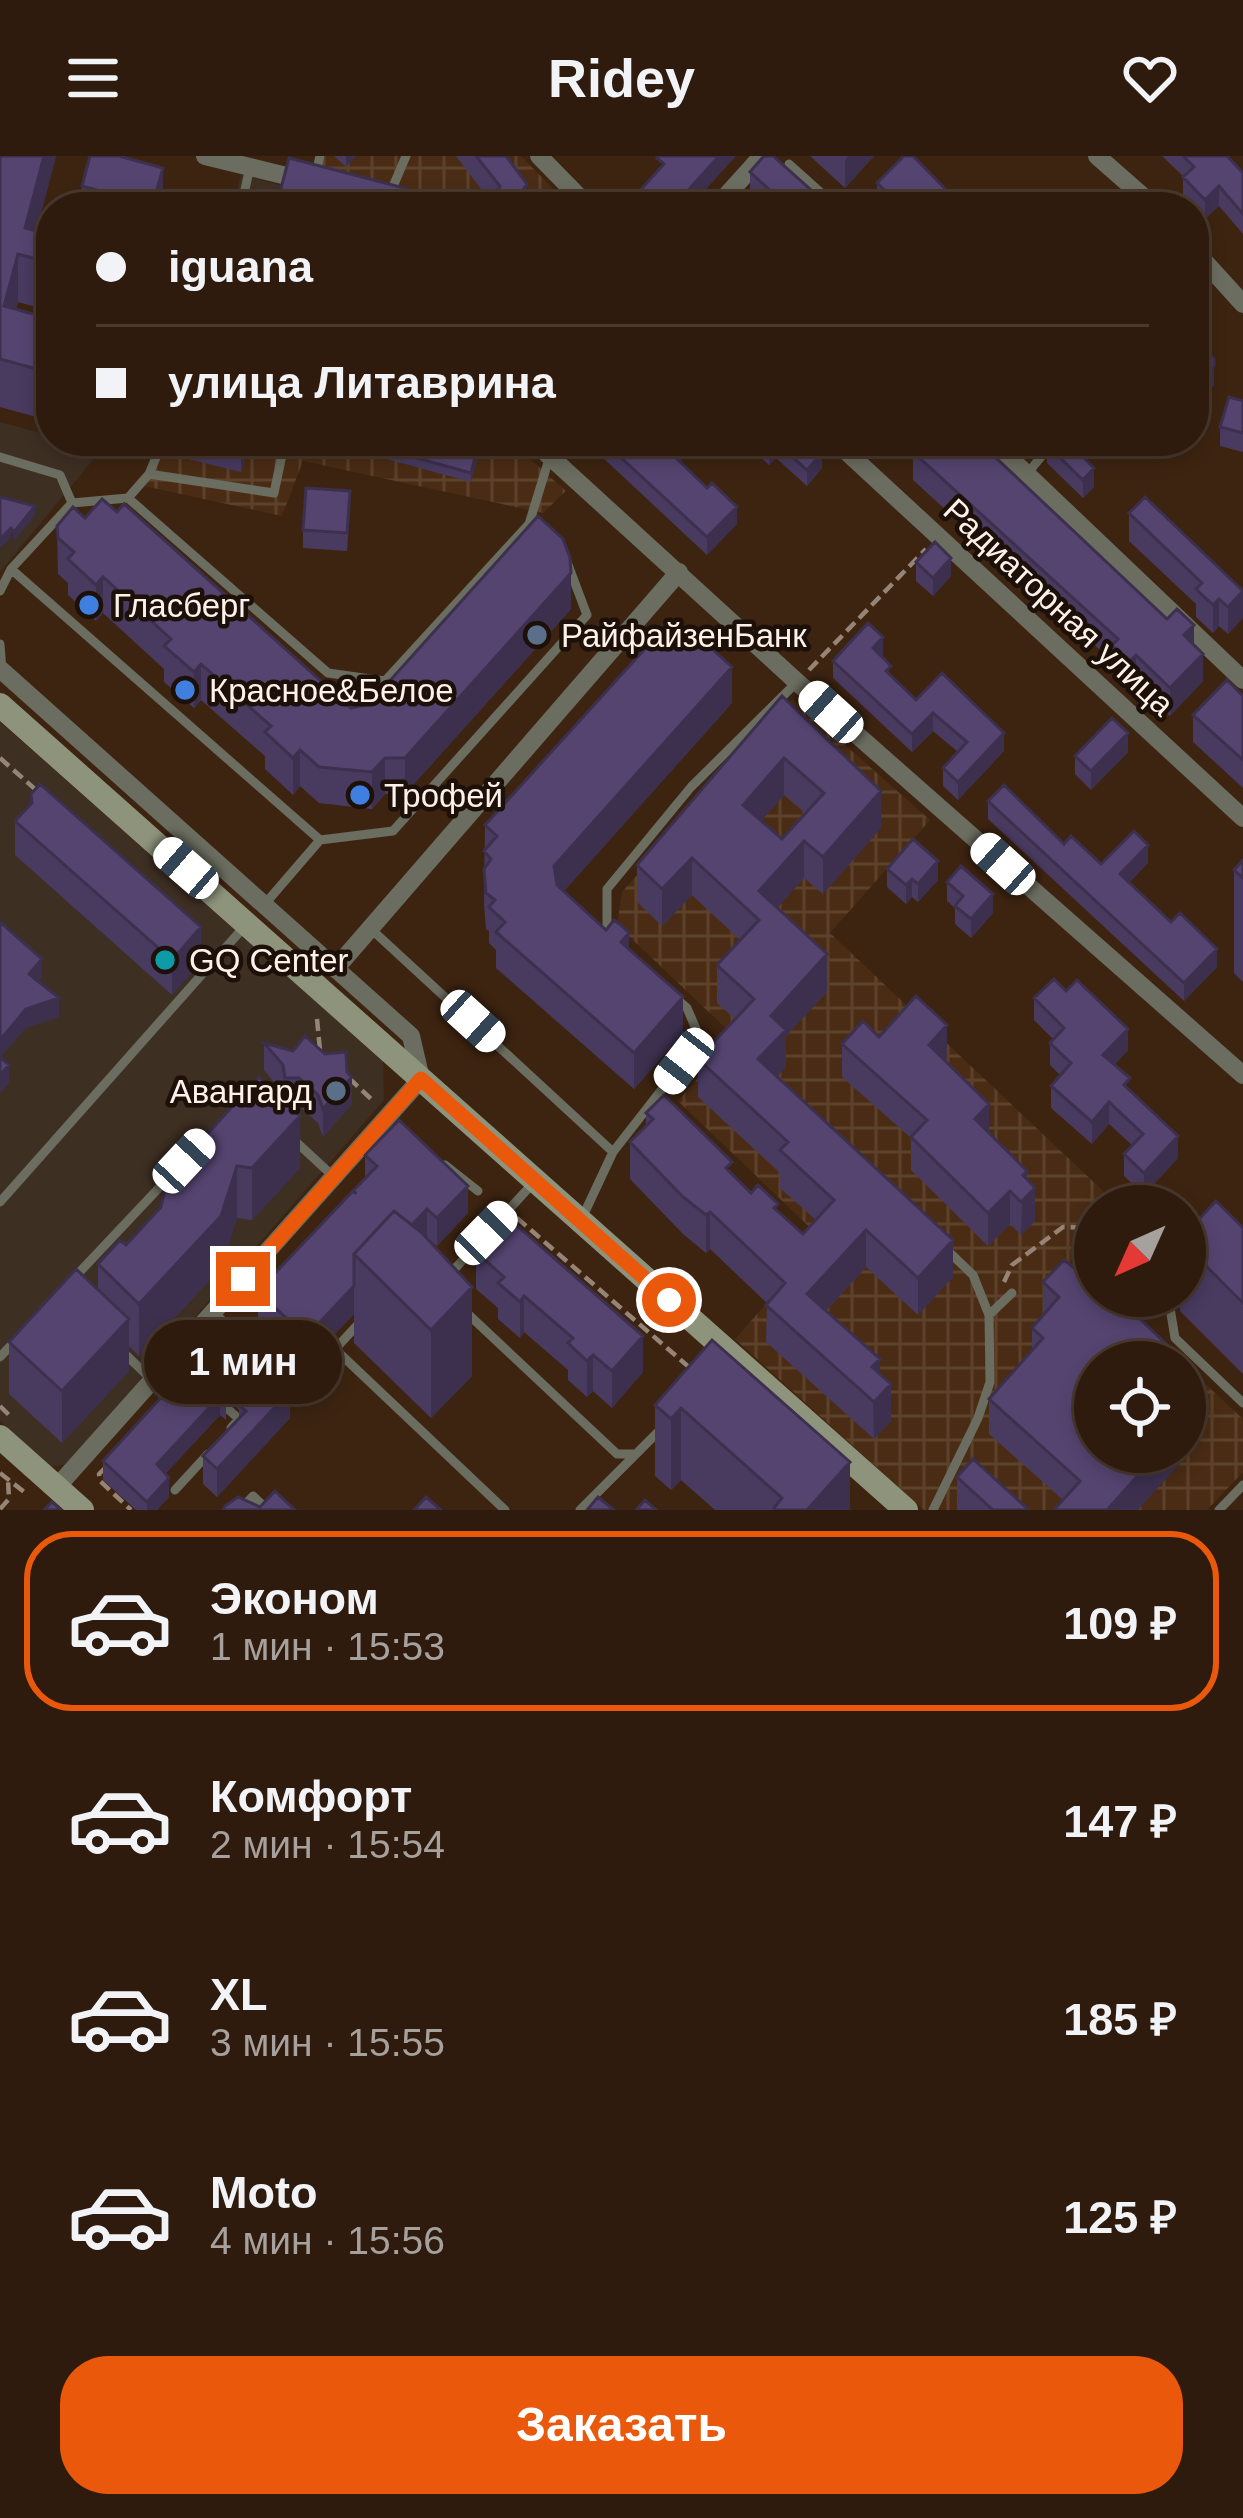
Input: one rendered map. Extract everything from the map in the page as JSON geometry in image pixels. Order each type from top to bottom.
[{"type":"street","points":[[205,156],[323,185]]},
{"type":"street","points":[[539,156],[574,192]]},
{"type":"street","points":[[730,192],[762,156]]},
{"type":"street","points":[[1096,156],[1138,192]]},
{"type":"street","points":[[1209,267],[1243,304]]},
{"type":"street","points":[[550,456],[797,682],[1243,1075]]},
{"type":"street","name":"Радиаторная улица","points":[[851,456],[1243,818]]},
{"type":"street","points":[[1008,456],[1243,680]]},
{"type":"street","points":[[335,969],[680,572]]},
{"type":"street","points":[[1,670],[421,1079],[906,1510]]},
{"type":"street","points":[[0,705],[256,914],[335,969],[411,1036],[421,1079],[393,1121],[334,1177],[213,1312],[177,1363],[152,1380],[56,1487]]},
{"type":"street","points":[[7,1428],[56,1487],[82,1510]]},
{"type":"lane","points":[[320,156],[323,185]]},
{"type":"lane","points":[[381,192],[406,156]]},
{"type":"lane","points":[[789,164],[820,192]]},
{"type":"lane","points":[[244,192],[250,167]]},
{"type":"lane","points":[[0,591],[11,569],[72,502],[128,497],[157,456]]},
{"type":"lane","points":[[148,474],[274,493],[282,456]]},
{"type":"lane","points":[[128,497],[328,673],[385,681],[529,524],[550,456]]},
{"type":"lane","points":[[1027,474],[1042,456]]},
{"type":"lane","points":[[0,457],[60,475],[72,502]]},
{"type":"lane","points":[[529,524],[542,537]]},
{"type":"lane","points":[[0,1202],[320,840],[393,831],[587,615],[569,564],[556,551]]},
{"type":"lane","points":[[11,569],[320,840]]},
{"type":"lane","points":[[0,644],[1,670]]},
{"type":"lane","points":[[622,950],[605,935],[607,889],[691,788],[797,682]]},
{"type":"lane","points":[[371,928],[613,1152]]},
{"type":"lane","points":[[580,1221],[613,1152],[700,1036],[687,1008],[671,994]]},
{"type":"lane","points":[[290,1136],[334,1177]]},
{"type":"lane","points":[[60,1293],[184,1161]]},
{"type":"lane","points":[[442,1162],[478,1191]]},
{"type":"lane","points":[[430,1279],[447,1276],[535,1181]]},
{"type":"lane","points":[[933,1510],[978,1418],[990,1382],[988,1315],[973,1275],[941,1244]]},
{"type":"lane","points":[[988,1315],[1012,1292]]},
{"type":"lane","points":[[213,1312],[291,1382],[303,1384],[366,1316]]},
{"type":"lane","points":[[469,1315],[617,1454],[636,1454]]},
{"type":"lane","points":[[1172,1317],[1175,1338],[1243,1403]]},
{"type":"lane","points":[[0,1357],[30,1325]]},
{"type":"lane","points":[[107,1337],[152,1380]]},
{"type":"lane","points":[[334,1349],[505,1510]]},
{"type":"lane","points":[[704,1380],[728,1352]]},
{"type":"lane","points":[[175,1490],[239,1419],[208,1391]]},
{"type":"lane","points":[[580,1510],[666,1423]]},
{"type":"lane","points":[[1219,1510],[1243,1485]]},
{"type":"lane","points":[[240,1510],[253,1496],[268,1510]]},
{"type":"path","points":[[797,682],[939,537]]},
{"type":"path","points":[[0,758],[37,790]]},
{"type":"path","points":[[316,1006],[320,1052]]},
{"type":"path","points":[[337,1067],[371,1099]]},
{"type":"path","points":[[508,1211],[704,1380]]},
{"type":"path","points":[[988,1315],[1012,1265],[1063,1227],[1074,1227]]},
{"type":"path","points":[[0,1406],[7,1428]]},
{"type":"path","points":[[0,1473],[8,1480],[9,1499],[0,1509]]},
{"type":"shaded area","points":[[325,156],[521,156],[556,192],[386,192],[319,174]]},
{"type":"shaded area","points":[[241,175],[307,192],[237,192]]},
{"type":"shaded area","points":[[0,422],[36,432],[36,456],[96,456],[0,572]]},
{"type":"shaded area","points":[[150,456],[527,456],[566,491],[543,513],[303,461],[282,516],[144,486]]},
{"type":"shaded area","points":[[793,699],[930,820],[830,933],[1097,1185],[1074,1185],[1074,1317],[1142,1317],[1119,1341],[1074,1341],[1074,1473],[1206,1473],[1206,1385],[1243,1419],[1243,1472],[1207,1510],[924,1510],[735,1339],[823,1240],[678,1101],[734,1036],[617,925],[622,892]]},
{"type":"shaded area","points":[[0,722],[383,1060],[384,1100],[67,1464],[50,1467],[0,1421]]},
{"type":"building","points":[[0,156],[44,156],[25,228],[36,231],[36,259],[18,254],[4,306],[36,315],[36,369],[0,359]]},
{"type":"building","points":[[90,156],[119,156],[163,168],[156,192],[104,192],[82,186]]},
{"type":"building","points":[[476,156],[506,156],[527,184],[521,192],[496,192],[500,186]]},
{"type":"building","points":[[719,156],[687,192],[639,192],[664,164],[657,158]]},
{"type":"building","points":[[764,156],[773,156],[813,192],[772,192],[750,172]]},
{"type":"building","points":[[904,156],[913,156],[948,192],[886,192],[877,183]]},
{"type":"building","points":[[1183,156],[1227,156],[1243,173],[1243,214],[1219,186],[1209,196],[1209,192],[1197,192],[1183,177],[1194,167]]},
{"type":"building","points":[[289,158],[408,189],[407,192],[280,192]]},
{"type":"building","points":[[1229,397],[1243,401],[1243,433],[1220,427]]},
{"type":"building","points":[[409,456],[475,456],[471,473]]},
{"type":"building","points":[[619,456],[674,456],[707,488],[712,483],[737,507],[707,537]]},
{"type":"building","points":[[792,456],[819,456],[807,470]]},
{"type":"building","points":[[917,456],[994,456],[1167,619],[1177,609],[1194,625],[1184,635],[1203,654],[1170,688],[1136,655],[1129,662],[1112,645],[1118,639]]},
{"type":"building","points":[[1058,456],[1082,456],[1094,468],[1083,480]]},
{"type":"building","points":[[306,488],[350,491],[347,533],[303,530]]},
{"type":"building","points":[[0,497],[35,506],[14,532],[11,528],[0,539]]},
{"type":"building","points":[[1145,497],[1243,591],[1228,607],[1219,599],[1213,605],[1196,589],[1202,583],[1129,513]]},
{"type":"building","points":[[102,499],[117,512],[124,504],[351,708],[369,704],[538,516],[563,539],[571,573],[405,758],[385,758],[372,772],[319,767],[300,750],[293,758],[265,732],[271,726],[201,664],[194,672],[164,646],[171,639],[103,577],[96,585],[68,559],[74,552],[58,538],[57,526],[73,507],[85,518]]},
{"type":"building","points":[[935,542],[951,558],[933,578],[916,562]]},
{"type":"building","points":[[868,623],[883,637],[873,648],[891,666],[886,671],[916,700],[942,673],[1004,733],[958,782],[943,768],[967,742],[933,713],[912,734],[833,661]]},
{"type":"building","points":[[675,628],[685,637],[691,630],[732,667],[554,866],[557,885],[606,930],[614,920],[622,926],[629,933],[621,942],[683,997],[634,1053],[496,932],[505,922],[489,907],[495,900],[486,893],[484,869],[491,859],[484,851],[497,836],[485,825],[662,630],[668,636]]},
{"type":"building","points":[[1227,680],[1243,696],[1243,760],[1193,715]]},
{"type":"building","points":[[782,696],[881,791],[823,857],[804,841],[759,891],[827,954],[771,1016],[786,1030],[758,1059],[953,1240],[918,1278],[866,1230],[807,1294],[880,1359],[872,1367],[891,1384],[874,1402],[766,1305],[785,1283],[710,1212],[706,1215],[683,1197],[630,1142],[653,1119],[646,1113],[664,1095],[732,1162],[726,1168],[751,1193],[758,1185],[778,1204],[774,1208],[803,1234],[834,1200],[780,1150],[788,1142],[698,1059],[754,999],[717,965],[759,920],[692,858],[662,889],[637,865]],"holes":[[[784,758],[824,793],[782,839],[743,805]]]},
{"type":"building","points":[[1112,718],[1128,733],[1091,771],[1075,756]]},
{"type":"building","points":[[40,784],[201,927],[172,960],[15,821],[32,803],[31,794]]},
{"type":"building","points":[[1004,785],[1064,844],[1071,836],[1101,864],[1134,831],[1148,845],[1120,874],[1171,922],[1180,913],[1217,949],[1184,983],[988,801]]},
{"type":"building","points":[[913,839],[938,861],[918,884],[912,879],[906,885],[887,869]]},
{"type":"building","points":[[961,866],[993,894],[971,919],[955,906],[963,896],[947,882]]},
{"type":"building","points":[[0,922],[42,959],[29,974],[59,998],[26,1009],[0,1040]]},
{"type":"building","points":[[1054,979],[1066,991],[1077,980],[1128,1029],[1103,1055],[1130,1078],[1124,1085],[1178,1136],[1144,1173],[1124,1154],[1143,1134],[1109,1102],[1092,1122],[1051,1086],[1071,1063],[1050,1043],[1064,1028],[1034,998]]},
{"type":"building","points":[[916,996],[947,1025],[929,1045],[989,1104],[975,1119],[1027,1171],[1023,1175],[1035,1188],[1021,1202],[1010,1191],[988,1213],[911,1137],[927,1120],[842,1044],[863,1021],[879,1037]]},
{"type":"building","points":[[305,1036],[325,1054],[346,1052],[347,1072],[352,1077],[323,1109],[318,1095],[299,1078],[285,1078],[283,1065],[264,1043],[293,1051]]},
{"type":"building","points":[[259,1077],[300,1116],[252,1168],[237,1166],[221,1216],[139,1304],[98,1264],[120,1240],[126,1245],[161,1207],[174,1148],[193,1150]]},
{"type":"building","points":[[399,1120],[468,1186],[437,1218],[427,1209],[412,1225],[394,1211],[354,1254],[354,1286],[306,1337],[258,1291],[353,1191],[356,1194],[354,1190],[377,1166],[365,1155]]},
{"type":"building","points":[[1216,1201],[1243,1228],[1243,1303],[1206,1266],[1206,1212]]},
{"type":"building","points":[[394,1211],[422,1233],[472,1287],[431,1330],[354,1254]]},
{"type":"building","points":[[507,1217],[643,1336],[612,1371],[593,1355],[587,1361],[568,1343],[573,1338],[524,1296],[520,1302],[498,1283],[504,1277],[476,1252]]},
{"type":"building","points":[[1064,1260],[1074,1268],[1074,1317],[1137,1317],[1163,1341],[1074,1341],[1074,1473],[1140,1473],[1107,1510],[1054,1510],[1080,1481],[989,1399],[1043,1338],[1032,1328],[1059,1297],[1043,1282]]},
{"type":"building","points":[[76,1269],[129,1319],[62,1391],[9,1342]]},
{"type":"building","points":[[236,1340],[290,1391],[217,1469],[203,1456],[246,1411],[239,1405],[248,1392],[218,1360]]},
{"type":"building","points":[[712,1340],[850,1462],[807,1510],[776,1510],[782,1498],[681,1408],[671,1419],[655,1405]]},
{"type":"building","points":[[189,1367],[226,1401],[220,1396],[157,1464],[169,1478],[147,1502],[103,1461]]},
{"type":"building","points":[[973,1459],[1029,1510],[993,1510],[957,1477]]},
{"type":"building","points":[[275,1491],[295,1510],[223,1510],[238,1497],[260,1507]]},
{"type":"building","points":[[426,1497],[441,1510],[414,1510]]},
{"type":"building","points":[[598,1497],[614,1510],[587,1510]]},
{"type":"building","points":[[645,1500],[656,1510],[636,1510]]},
{"type":"place","name":"Гласберг","points":[[89,605]]},
{"type":"place","name":"РайфайзенБанк","points":[[537,635]]},
{"type":"place","name":"Красное&Белое","points":[[185,690]]},
{"type":"place","name":"Трофей","points":[[360,795]]},
{"type":"place","name":"GQ Center","points":[[165,960]]},
{"type":"place","name":"Авангард","points":[[336,1091]]},
{"type":"route","points":[[243,1279],[421,1079],[669,1300]]}]
